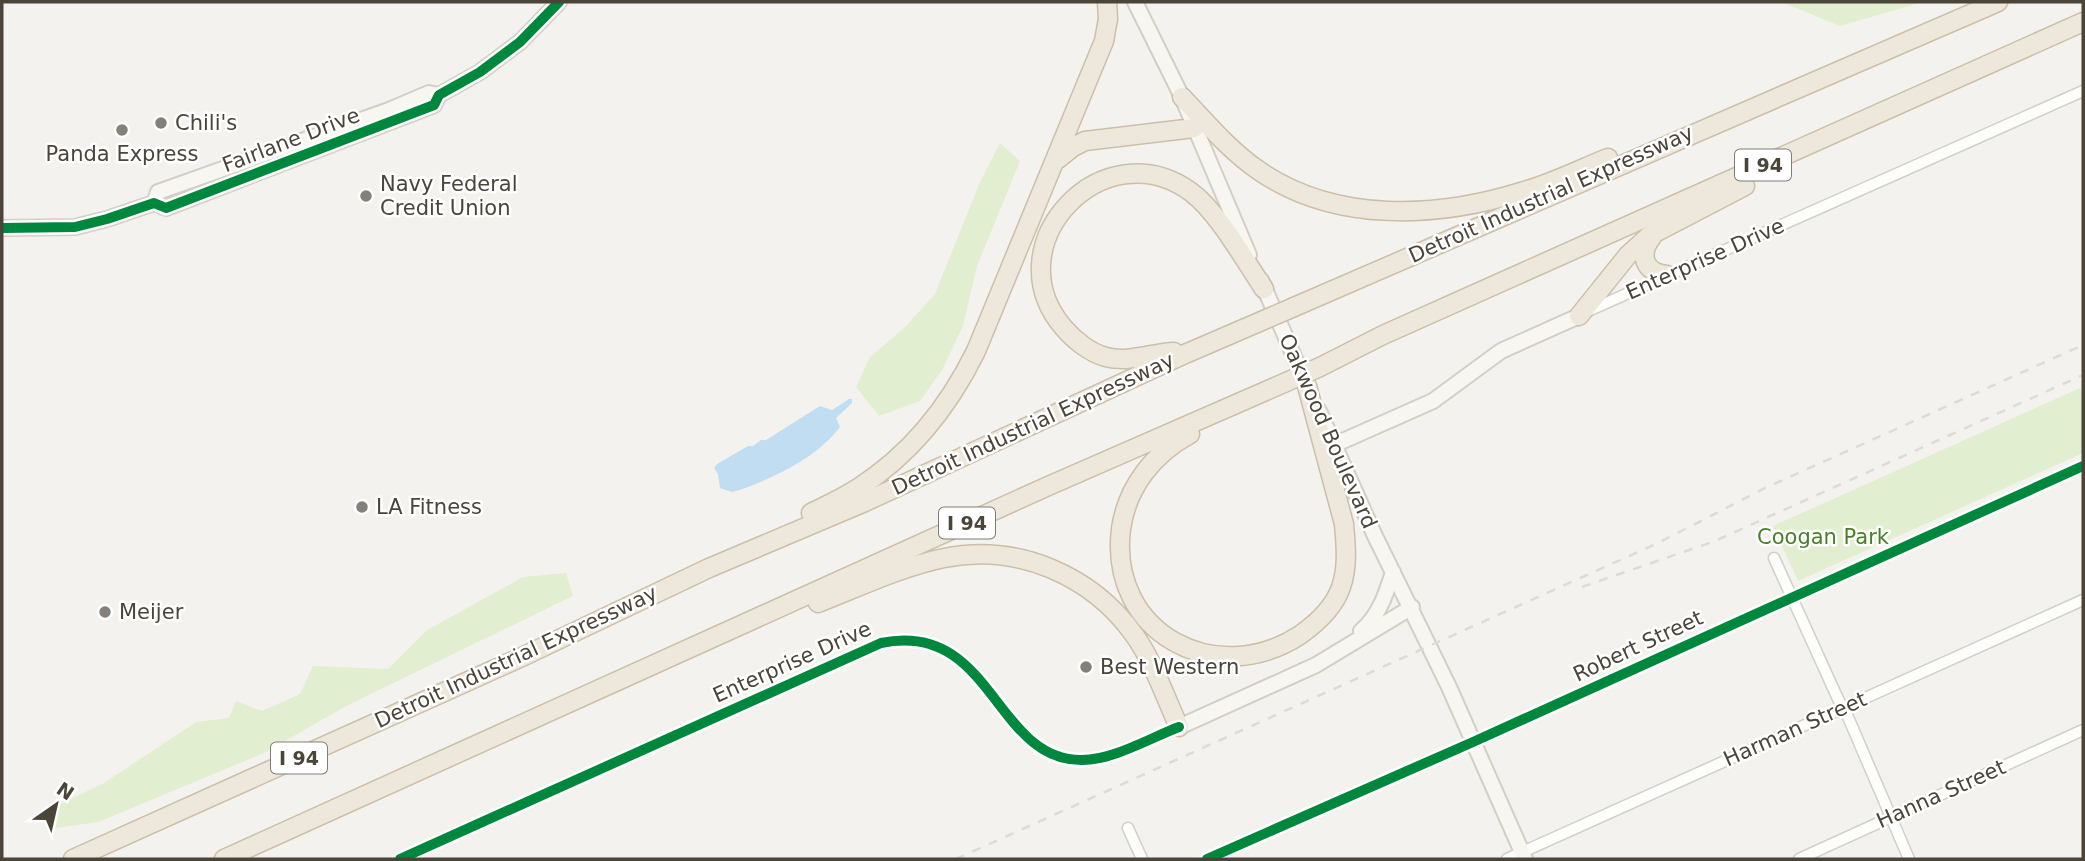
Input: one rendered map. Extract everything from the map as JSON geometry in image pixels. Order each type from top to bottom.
[{"type":"highway","points":[[709,568],[857,489],[898,458],[930,425],[960,382],[976,351],[1104,41],[1108,19],[1107,2]]},
{"type":"highway","name":"Detroit Industrial Expressway","points":[[73,859],[524,656],[709,568],[865,502],[1185,354],[1998,2]]},
{"type":"highway","name":"I 94","points":[[224,859],[2083,22]]},
{"type":"highway","points":[[1579,316],[1628,255],[1659,229],[2005,57]]},
{"type":"highway","points":[[1182,97],[1231,149],[1272,179],[1321,201],[1378,211],[1445,209],[1526,191],[1634,147],[1724,119]]},
{"type":"highway","points":[[1054,164],[1073,146],[1085,141],[1194,128]]},
{"type":"highway","points":[[1185,354],[1172,352],[1140,358],[1106,357],[1077,341],[1060,323],[1045,292],[1043,253],[1055,220],[1075,196],[1099,182],[1123,175],[1148,175],[1172,181],[1191,192],[1209,209],[1264,289]]},
{"type":"highway","points":[[1659,229],[1646,245],[1644,260],[1651,271],[1667,275]]},
{"type":"highway","points":[[1249,398],[1217,420],[1176,442],[1145,471],[1131,492],[1119,544],[1122,569],[1145,619],[1166,637],[1189,650],[1219,656],[1244,656],[1270,651],[1293,639],[1313,626],[1329,608],[1340,589],[1346,547],[1344,524],[1307,386]]},
{"type":"highway","points":[[687,651],[734,638],[807,607],[922,564],[967,555],[1011,556],[1044,565],[1068,576],[1110,607],[1135,636],[1146,655],[1179,727]]},
{"type":"main road","name":"Fairlane Drive","points":[[2,228],[75,227],[99,222],[154,203],[158,192],[377,115],[429,93],[439,95],[480,72],[520,42],[559,2]]},
{"type":"main road","name":"Oakwood Boulevard","points":[[1135,2],[1182,97],[1307,386],[1393,572],[1412,607],[1524,855]]},
{"type":"main road","name":"Enterprise Drive","points":[[1336,444],[1433,401],[1501,351],[1579,316]]},
{"type":"main road","points":[[1336,652],[1365,628],[1377,614],[1393,572]]},
{"type":"main road","name":"Enterprise Drive","points":[[1179,727],[1282,682],[1412,607]]},
{"type":"street","name":"Enterprise Drive","points":[[1579,316],[2083,91]]},
{"type":"street","name":"Robert Street","points":[[1207,859],[1473,742],[2083,466]]},
{"type":"street","points":[[1774,558],[1909,859]]},
{"type":"street","name":"Harman Street","points":[[1507,859],[1524,855],[2083,600]]},
{"type":"street","name":"Enterprise Drive","points":[[400,859],[880,643],[890,641],[927,643],[950,653],[970,668],[1030,739],[1043,750],[1061,757],[1081,760],[1098,758],[1179,727]]},
{"type":"street","name":"Hanna Street","points":[[1799,859],[2083,730]]},
{"type":"street","points":[[1128,828],[1142,859]]},
{"type":"green space","points":[[1782,2],[1923,2],[1840,26]]},
{"type":"green space","points":[[1000,143],[1020,161],[977,266],[963,326],[942,370],[920,401],[879,416],[856,387],[870,357],[906,326],[935,294],[980,182]]},
{"type":"green space","name":"Coogan Park","points":[[2080,388],[2083,395],[2083,453],[1798,581],[1773,526]]},
{"type":"green space","points":[[566,573],[573,596],[350,704],[262,754],[98,822],[56,828],[48,810],[104,783],[196,722],[229,718],[236,701],[262,711],[300,694],[313,666],[388,669],[427,630],[523,577]]},
{"type":"water","points":[[852,399],[852,403],[836,418],[840,427],[807,457],[768,479],[740,490],[732,492],[720,488],[718,474],[714,468],[717,464],[748,446],[766,440],[820,406],[832,410]]},
{"type":"railway","points":[[956,859],[1658,543],[1765,488],[2083,345]]},
{"type":"railway","points":[[1582,587],[1715,541],[2083,375]]},
{"type":"cycle path","points":[[2,228],[75,227],[154,203],[166,208],[434,105],[439,95],[480,72],[520,42],[559,2]]},
{"type":"cycle path","points":[[1207,859],[1473,742],[2083,466]]},
{"type":"cycle path","points":[[400,859],[881,643],[918,641],[947,652],[971,670],[1029,739],[1053,754],[1082,760],[1094,759],[1131,748],[1179,727]]},
{"type":"place","name":"Chili's","points":[[161,123]]},
{"type":"place","name":"Panda Express","points":[[122,130]]},
{"type":"place","name":"Navy Federal Credit Union","points":[[366,196]]},
{"type":"place","name":"LA Fitness","points":[[362,507]]},
{"type":"place","name":"Meijer","points":[[105,612]]},
{"type":"place","name":"Best Western","points":[[1086,667]]}]
